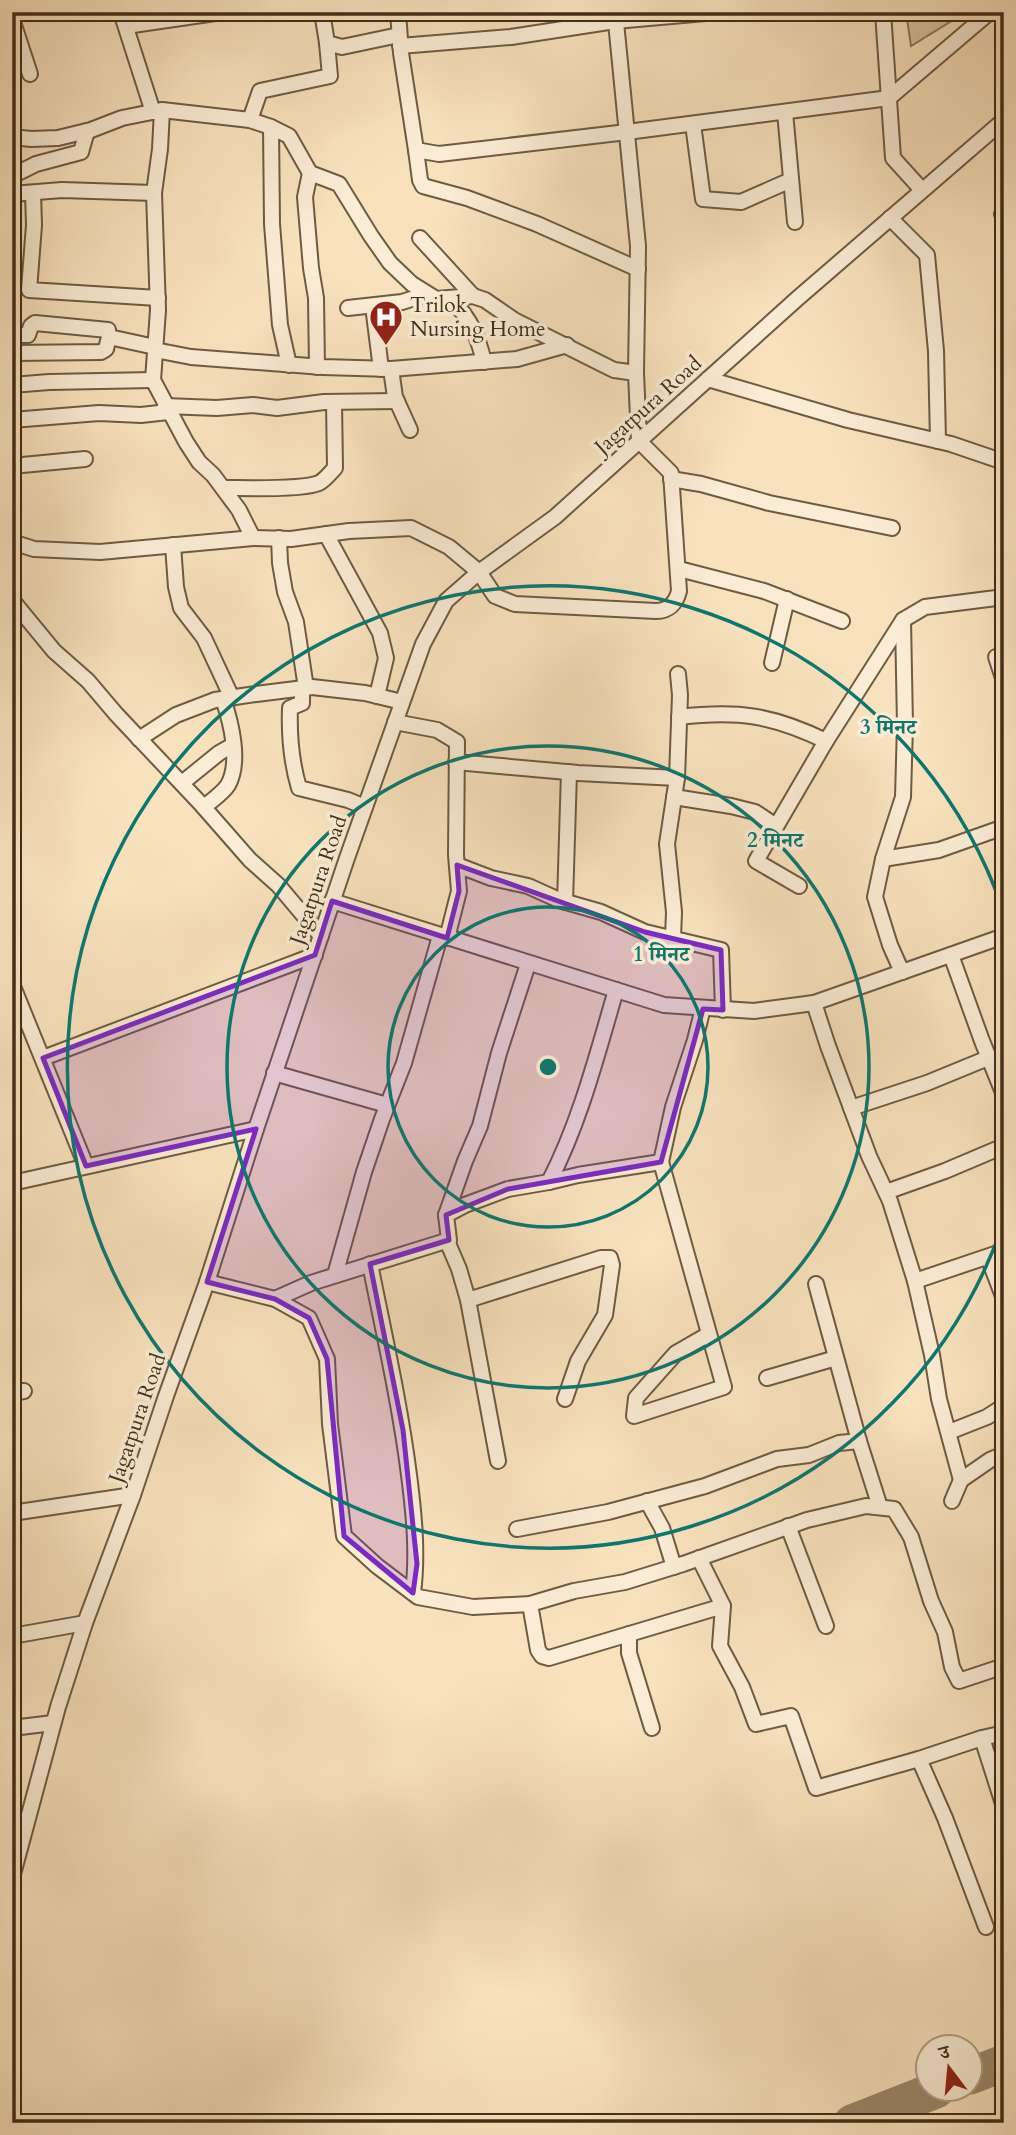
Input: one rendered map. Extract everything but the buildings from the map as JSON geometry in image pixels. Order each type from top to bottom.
[{"type":"street","points":[[222,12],[123,19],[158,111],[160,149],[154,193],[158,298],[153,380],[199,462],[224,488],[253,538]]},
{"type":"street","points":[[250,120],[260,91],[330,76],[322,12]]},
{"type":"street","points":[[398,12],[400,41],[423,186],[467,198],[525,220],[638,268]]},
{"type":"street","points":[[883,12],[893,158],[922,190]]},
{"type":"street","points":[[416,150],[439,154],[889,98],[990,12]]},
{"type":"street","points":[[327,43],[342,47],[400,41],[511,37],[615,17],[707,13]]},
{"type":"street","points":[[12,542],[34,550],[90,552],[411,527],[449,547],[479,572],[495,596],[515,604],[656,611],[670,607],[677,597],[679,569],[671,473],[639,442],[636,373],[638,246],[615,17]]},
{"type":"street","points":[[12,19],[30,74]]},
{"type":"street","points":[[12,137],[58,138],[122,118],[158,111],[250,120],[271,127],[289,136],[310,173],[339,184],[390,263],[412,284],[436,299],[473,296],[485,300],[514,320],[614,370],[636,373]]},
{"type":"street","points":[[785,111],[795,222]]},
{"type":"street","name":"Jagatpura Road","points":[[12,1878],[53,1723],[85,1623],[207,1282],[274,1073],[402,702],[423,644],[446,601],[479,572],[555,517],[1004,120]]},
{"type":"street","points":[[693,124],[702,199],[741,202],[791,180]]},
{"type":"street","points":[[271,127],[272,224],[280,325],[289,365]]},
{"type":"street","points":[[12,176],[36,164],[81,152],[87,131]]},
{"type":"street","points":[[310,173],[304,197],[310,268],[316,298],[317,367]]},
{"type":"street","points":[[12,194],[62,190],[154,193]]},
{"type":"street","points":[[29,290],[34,225],[33,193]]},
{"type":"street","points":[[890,218],[927,255],[936,351],[938,441]]},
{"type":"street","points":[[420,238],[473,296]]},
{"type":"street","points":[[12,288],[158,298]]},
{"type":"street","points":[[348,308],[402,302],[427,294]]},
{"type":"street","points":[[451,298],[465,314],[477,335],[484,362]]},
{"type":"street","points":[[373,306],[386,369],[410,430]]},
{"type":"street","points":[[12,335],[28,335],[35,323],[107,330],[110,337],[106,349],[101,352],[12,353]]},
{"type":"street","points":[[110,337],[191,357],[317,367],[386,369],[517,359],[567,345]]},
{"type":"street","points":[[708,379],[848,420],[938,441],[1004,462]]},
{"type":"street","points":[[12,385],[153,380]]},
{"type":"street","points":[[12,420],[99,413],[133,415],[167,409],[253,405],[277,408],[334,402],[397,401]]},
{"type":"street","points":[[224,488],[295,487],[318,483],[327,477],[335,468],[334,402]]},
{"type":"street","points":[[12,466],[85,458]]},
{"type":"street","points":[[671,479],[701,484],[769,503],[892,528]]},
{"type":"street","points":[[326,534],[380,633],[386,658],[377,696]]},
{"type":"street","points":[[279,538],[280,563],[285,592],[296,622],[304,688],[302,703],[290,708],[290,751],[299,788],[365,807]]},
{"type":"street","points":[[173,545],[176,587],[181,608],[204,638],[227,698],[232,724],[234,767],[228,786],[204,807]]},
{"type":"street","points":[[679,569],[764,591],[842,621]]},
{"type":"street","points":[[799,886],[756,861],[826,741],[902,620],[925,607],[1004,597]]},
{"type":"street","points":[[772,663],[787,599]]},
{"type":"street","points":[[12,600],[54,651],[88,681],[250,860],[278,885],[321,936]]},
{"type":"street","points":[[902,620],[904,797],[883,859],[875,897],[890,945],[902,972]]},
{"type":"street","points":[[996,657],[1004,681]]},
{"type":"street","points":[[673,938],[674,912],[667,844],[677,778],[678,674]]},
{"type":"street","points":[[139,739],[176,715],[227,698],[304,688],[365,692],[402,702]]},
{"type":"street","points":[[679,717],[735,714],[771,719],[826,741]]},
{"type":"street","points":[[335,1275],[364,1172],[404,1063],[459,891],[457,742],[437,730],[395,722]]},
{"type":"street","points":[[182,783],[219,752],[233,745]]},
{"type":"street","points":[[456,762],[677,778]]},
{"type":"street","points":[[565,902],[569,772]]},
{"type":"street","points":[[674,797],[755,812],[776,826]]},
{"type":"street","points":[[883,859],[939,850],[1004,827]]},
{"type":"street","points":[[457,865],[601,912],[645,932],[722,950],[723,1010]]},
{"type":"street","points":[[332,901],[664,1004],[723,1010],[754,1011],[814,1003],[1004,936]]},
{"type":"street","points":[[43,1058],[316,955]]},
{"type":"street","points":[[951,955],[1004,1095]]},
{"type":"street","points":[[498,1461],[468,1300],[447,1241],[446,1215],[480,1126],[499,1053],[528,964]]},
{"type":"street","points":[[12,984],[86,1166]]},
{"type":"street","points":[[550,1182],[565,1152],[616,990]]},
{"type":"street","points":[[814,1003],[869,1156],[886,1192],[915,1281],[939,1399],[961,1480]]},
{"type":"street","points":[[703,1008],[673,1107],[661,1162],[724,1387],[634,1416],[635,1398],[676,1353],[709,1334]]},
{"type":"street","points":[[851,1108],[927,1083],[988,1058]]},
{"type":"street","points":[[274,1073],[387,1105]]},
{"type":"street","points":[[12,1183],[256,1129]]},
{"type":"street","points":[[886,1192],[1004,1146]]},
{"type":"street","points":[[446,1215],[508,1189],[661,1162]]},
{"type":"street","points":[[275,1299],[335,1275],[447,1241]]},
{"type":"street","points":[[915,1281],[1004,1251]]},
{"type":"street","points":[[988,1257],[1004,1299]]},
{"type":"street","points":[[468,1300],[601,1258],[610,1258],[612,1265],[604,1315],[578,1361],[565,1399]]},
{"type":"street","points":[[370,1264],[405,1442],[414,1514],[416,1564],[413,1593]]},
{"type":"street","points":[[207,1282],[275,1299],[309,1318],[327,1359],[330,1424],[344,1536],[377,1566],[418,1597],[472,1606],[530,1604],[574,1591],[625,1582],[807,1520],[866,1506],[880,1507],[894,1509],[911,1537],[945,1632],[952,1667],[959,1681],[1004,1667]]},
{"type":"street","points":[[816,1284],[880,1507]]},
{"type":"street","points":[[767,1378],[836,1358]]},
{"type":"street","points":[[948,1432],[987,1417],[1004,1406]]},
{"type":"street","points":[[517,1529],[608,1512],[705,1486],[777,1459],[809,1455],[839,1443],[859,1441]]},
{"type":"street","points":[[952,1500],[961,1480],[990,1460],[1004,1454]]},
{"type":"street","points":[[12,1513],[133,1495]]},
{"type":"street","points":[[647,1501],[662,1528],[674,1567]]},
{"type":"street","points":[[788,1526],[826,1626]]},
{"type":"street","points":[[699,1558],[723,1606],[720,1646],[742,1687],[756,1724],[791,1716],[816,1788],[1004,1733]]},
{"type":"street","points":[[530,1604],[538,1650],[541,1656],[549,1658],[723,1606]]},
{"type":"street","points":[[12,1636],[85,1623]]},
{"type":"street","points":[[629,1634],[629,1653],[652,1728]]},
{"type":"street","points":[[12,1728],[53,1723]]},
{"type":"street","points":[[982,1738],[1004,1807]]},
{"type":"street","points":[[919,1759],[945,1818],[986,1927]]},
{"type":"street","points":[[12,1820],[28,1817]]},
{"type":"highlighted area","points":[[457,865],[645,932],[721,950],[723,1010],[703,1009],[661,1162],[508,1189],[446,1215],[449,1240],[370,1264],[403,1430],[417,1564],[413,1593],[344,1536],[327,1359],[309,1318],[275,1299],[207,1282],[256,1129],[86,1166],[43,1058],[315,955],[332,901],[447,938],[459,891]]},
{"type":"shaded area","points":[[906,12],[966,12],[911,46]]},
{"type":"taxiway","points":[[984,2071],[1004,2063]]},
{"type":"taxiway","points":[[852,2123],[914,2099]]},
{"type":"place","name":"Trilok Nursing Home","points":[[386,347]]}]
